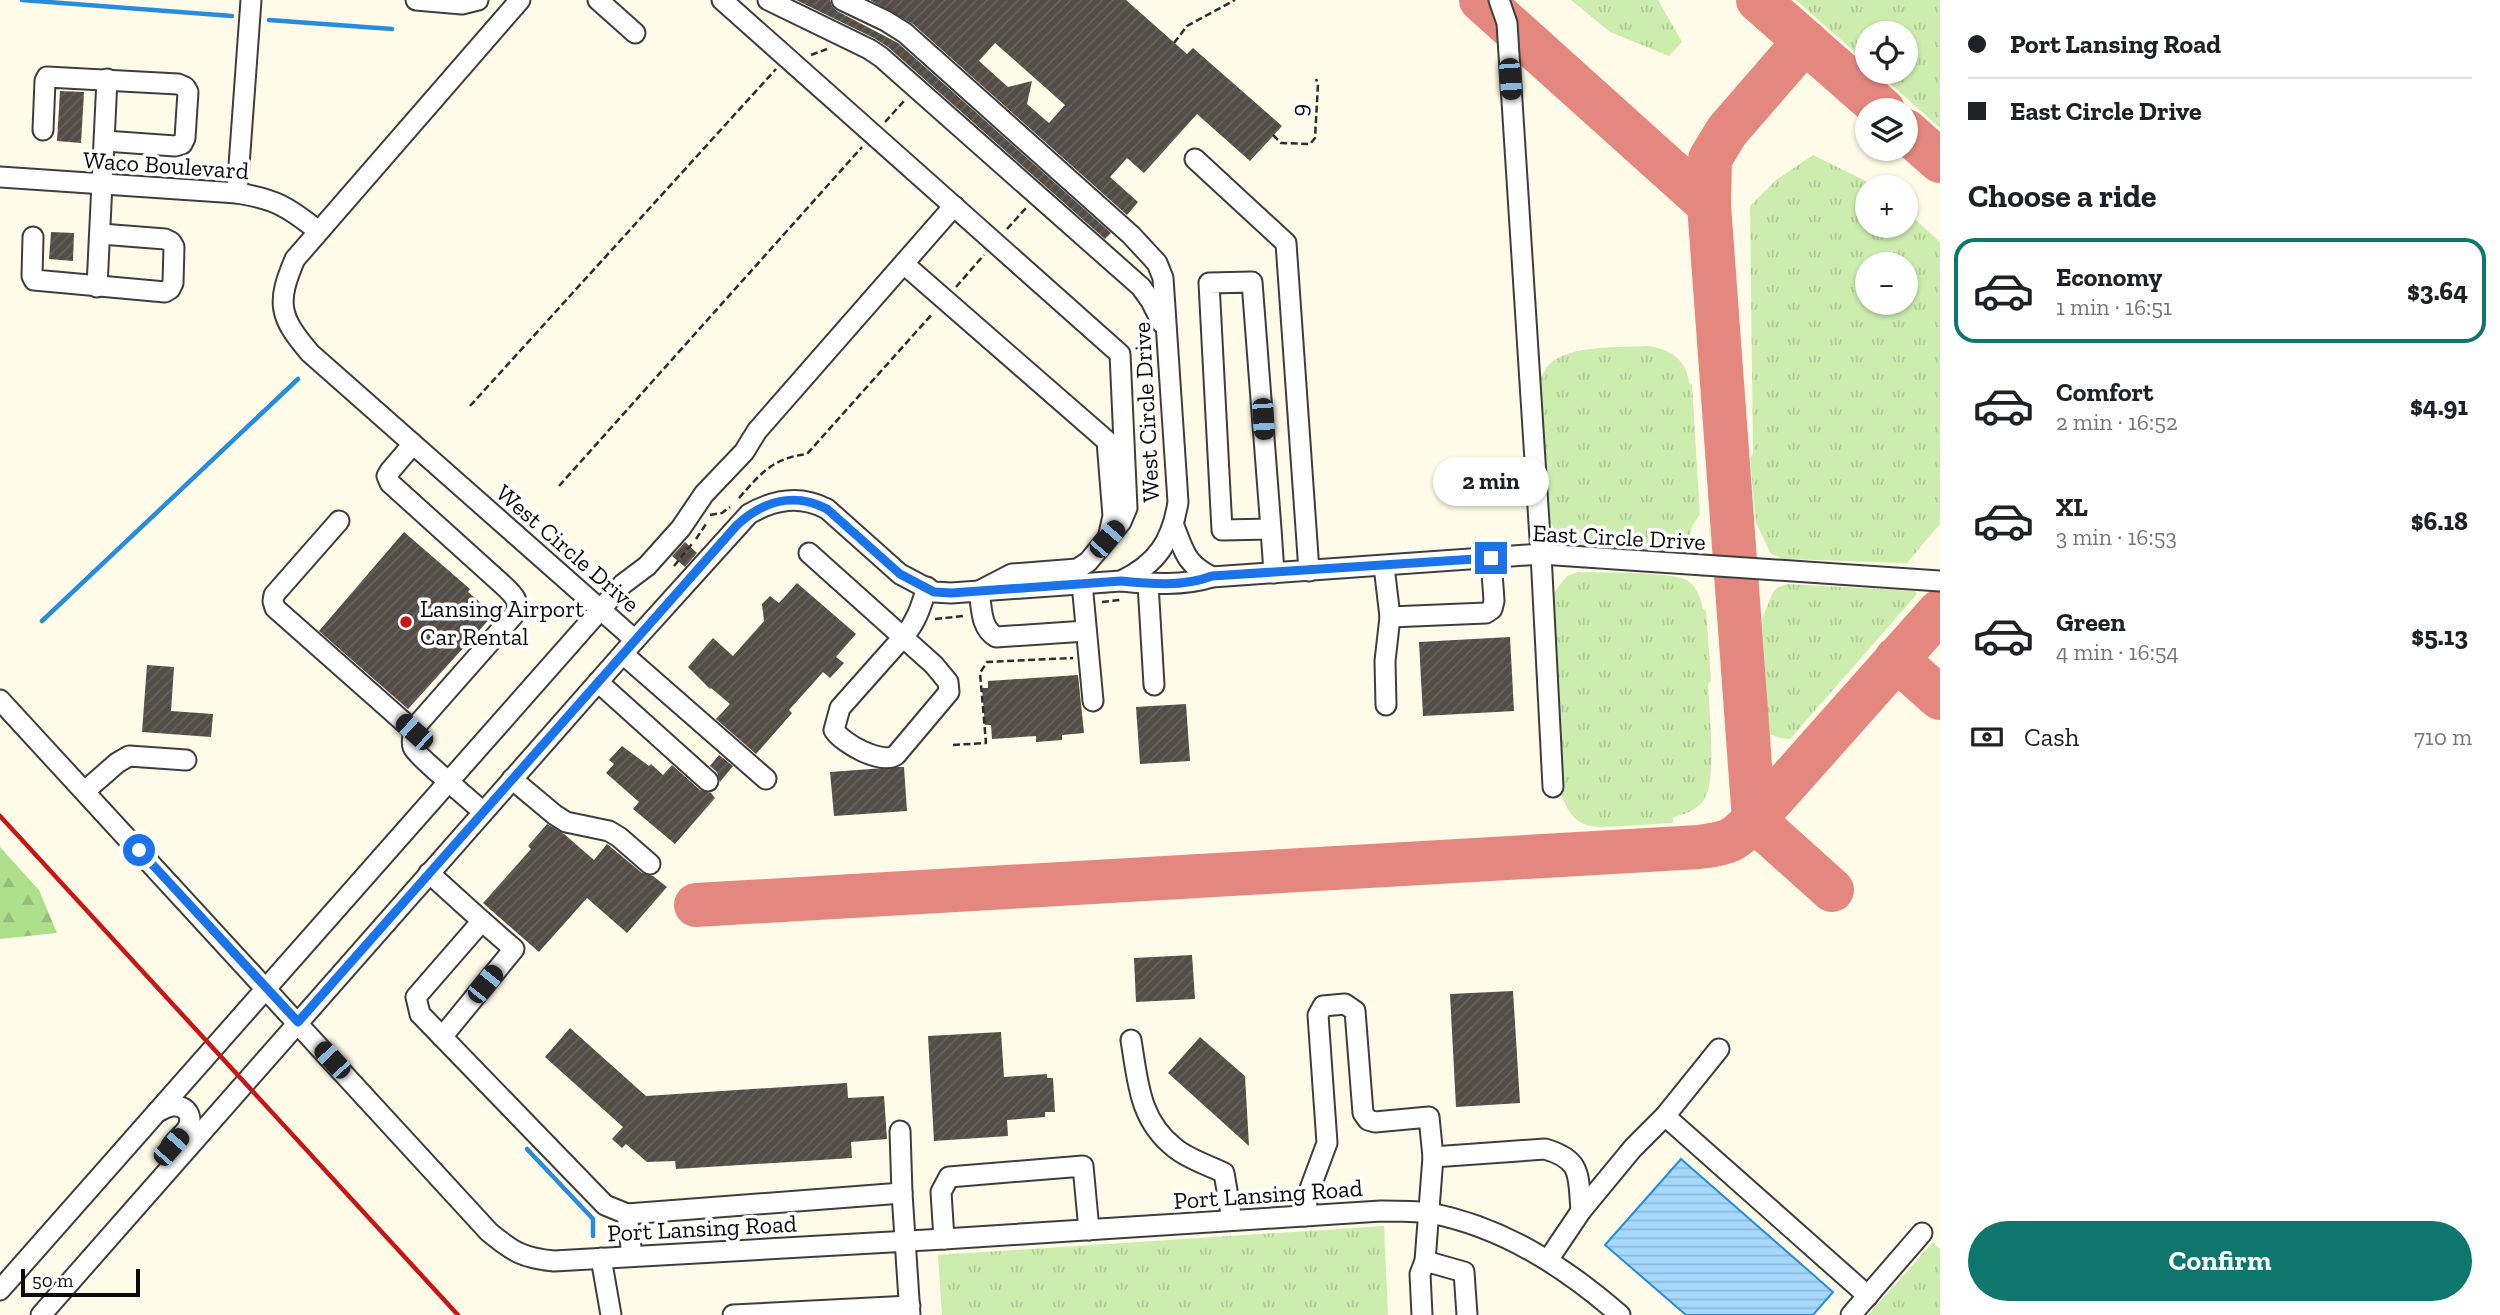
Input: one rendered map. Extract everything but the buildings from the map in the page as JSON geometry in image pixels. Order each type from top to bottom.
[{"type":"street","points":[[237,193],[251,0]]},
{"type":"street","points":[[416,0],[462,4],[478,0]]},
{"type":"street","name":"West Circle Drive","points":[[520,0],[317,230],[295,259],[285,283],[283,308],[290,330],[310,353],[602,609],[629,647],[737,525],[758,509],[782,500],[815,503],[827,509],[900,574],[934,592],[1121,581],[1136,574],[1151,562],[1166,544],[1174,526],[1178,502],[1163,278],[1157,263],[1131,235],[905,33],[842,0]]},
{"type":"street","points":[[598,0],[635,33]]},
{"type":"street","points":[[722,0],[1120,354],[1127,508],[1121,522],[1088,562],[1077,569],[1013,573],[979,591],[984,624],[988,632],[996,637],[1081,631]]},
{"type":"street","points":[[768,0],[869,49],[916,88],[1141,288],[1151,301],[1166,331]]},
{"type":"street","points":[[1499,0],[1507,23],[1553,787]]},
{"type":"street","points":[[43,130],[47,77],[185,86],[188,92],[185,138],[181,144],[175,146],[105,141]]},
{"type":"street","points":[[97,287],[107,79]]},
{"type":"street","points":[[1195,159],[1286,243],[1310,571]]},
{"type":"street","name":"Waco Boulevard","points":[[0,177],[237,193],[267,198],[293,211],[317,230]]},
{"type":"street","points":[[0,1290],[623,584],[648,566],[681,528],[704,494],[744,452],[757,431],[954,206]]},
{"type":"street","points":[[33,237],[34,280],[165,292],[170,289],[173,283],[174,247],[171,242],[165,239],[101,234]]},
{"type":"street","points":[[904,264],[1107,441],[1113,516],[1107,539]]},
{"type":"street","points":[[1271,529],[1222,530],[1209,283],[1252,282],[1271,529],[1274,573]]},
{"type":"street","points":[[413,444],[390,471],[387,477],[390,483],[513,594],[517,601],[517,610],[417,725],[414,732],[413,746],[420,757],[483,812]]},
{"type":"street","points":[[339,521],[274,595],[275,608],[414,732]]},
{"type":"street","points":[[1174,526],[1194,568],[1212,576]]},
{"type":"street","points":[[809,553],[904,636],[948,682],[950,692],[896,755],[890,759],[882,759],[840,738],[834,730],[840,708],[904,636],[919,616],[927,587]]},
{"type":"street","name":"East Circle Drive","points":[[1121,581],[1148,584],[1197,582],[1212,576],[1541,554],[1940,581]]},
{"type":"street","points":[[1390,617],[1486,613],[1492,609],[1494,601],[1491,558]]},
{"type":"street","points":[[1384,566],[1390,617],[1385,661],[1386,705]]},
{"type":"street","points":[[1082,583],[1081,631],[1093,701]]},
{"type":"street","points":[[1148,584],[1154,685]]},
{"type":"street","points":[[41,1315],[629,647],[766,779]]},
{"type":"street","points":[[598,682],[708,781]]},
{"type":"street","name":"Port Lansing Road","points":[[0,699],[489,1232],[512,1251],[529,1258],[554,1261],[1381,1211],[1428,1213],[1465,1222],[1506,1237],[1548,1260],[1620,1315]]},
{"type":"street","points":[[85,791],[117,763],[130,756],[186,761]]},
{"type":"street","points":[[512,779],[566,821],[609,831],[650,864]]},
{"type":"street","points":[[429,873],[514,949],[442,1037]]},
{"type":"street","points":[[482,921],[416,997],[420,1014],[605,1205],[627,1214],[902,1193]]},
{"type":"street","points":[[1305,1216],[1308,1194],[1327,1143],[1318,1014],[1324,1006],[1345,1003],[1355,1011],[1363,1113],[1368,1120],[1375,1122],[1429,1117],[1433,1157],[1425,1261],[1420,1275],[1422,1315]]},
{"type":"street","points":[[1131,1040],[1141,1103],[1156,1129],[1175,1149],[1224,1173],[1232,1220]]},
{"type":"street","points":[[1548,1260],[1581,1211],[1633,1149],[1665,1116],[1719,1049]]},
{"type":"street","points":[[95,1254],[109,1218],[187,1129],[191,1120],[189,1113],[175,1105],[156,1113]]},
{"type":"street","points":[[1665,1116],[1868,1296]]},
{"type":"street","points":[[733,1315],[910,1310],[900,1130]]},
{"type":"street","points":[[1433,1157],[1545,1149],[1558,1153],[1571,1160],[1577,1168],[1581,1211]]},
{"type":"street","points":[[944,1239],[941,1192],[949,1177],[1083,1166],[1089,1230]]},
{"type":"street","points":[[627,1214],[632,1256]]},
{"type":"street","points":[[1851,1315],[1922,1233]]},
{"type":"street","points":[[601,1258],[611,1315]]},
{"type":"street","points":[[1425,1261],[1464,1272],[1467,1315]]},
{"type":"path","points":[[1174,43],[1187,26],[1235,0]]},
{"type":"path","points":[[470,406],[771,75]]},
{"type":"path","name":"9","points":[[1273,135],[1281,143],[1310,144],[1315,138],[1318,85],[1316,79]]},
{"type":"path","points":[[559,485],[916,88]]},
{"type":"path","points":[[674,566],[703,532],[711,515],[722,513],[733,505],[762,471],[792,456],[807,454],[1037,195]]},
{"type":"path","points":[[953,745],[986,743],[980,673],[987,662],[1077,658],[1081,631]]},
{"type":"green space","points":[[1571,0],[1658,0],[1682,42],[1669,56],[1610,32]]},
{"type":"green space","points":[[1796,0],[1940,0],[1940,128],[1918,108],[1918,98],[1906,98],[1890,84],[1918,84],[1918,21],[1855,21],[1855,52]]},
{"type":"green space","points":[[1813,155],[1855,176],[1855,238],[1918,238],[1918,222],[1940,242],[1940,524],[1907,563],[1784,559],[1771,554],[1756,523],[1750,458],[1753,453],[1750,206],[1776,180]]},
{"type":"green space","points":[[1648,346],[1676,357],[1685,368],[1689,383],[1692,384],[1700,515],[1686,541],[1665,552],[1575,546],[1557,533],[1547,517],[1538,388],[1541,378],[1551,363],[1562,356],[1606,347]]},
{"type":"green space","points":[[1578,572],[1652,574],[1680,578],[1694,586],[1703,609],[1706,610],[1711,681],[1708,684],[1711,743],[1709,788],[1699,805],[1673,817],[1673,823],[1593,826],[1578,821],[1562,796],[1552,595],[1567,576]]},
{"type":"green space","points":[[1787,584],[1915,591],[1917,594],[1790,739],[1769,734],[1762,619],[1773,592]]},
{"type":"green space","points":[[0,847],[39,890],[57,933],[0,939]]},
{"type":"green space","points":[[1384,1226],[1388,1315],[942,1315],[938,1255]]},
{"type":"green space","points":[[1933,1242],[1940,1249],[1940,1315],[1868,1315]]},
{"type":"water","points":[[1681,1159],[1833,1292],[1813,1315],[1686,1315],[1605,1245]]},
{"type":"waterway","points":[[22,0],[232,16]]},
{"type":"waterway","points":[[269,20],[392,29]]},
{"type":"waterway","points":[[42,621],[298,379]]},
{"type":"waterway","points":[[527,1149],[593,1219],[593,1236]]},
{"type":"taxiway","points":[[1481,0],[1709,205]]},
{"type":"taxiway","points":[[1758,0],[1869,98]]},
{"type":"taxiway","points":[[696,905],[1699,847],[1724,842],[1741,833],[1754,820],[1709,205],[1710,159],[1727,131],[1805,41]]},
{"type":"taxiway","points":[[1918,142],[1940,161]]},
{"type":"taxiway","points":[[1832,890],[1754,820],[1940,611]]},
{"type":"taxiway","points":[[1896,659],[1940,698]]},
{"type":"railway","points":[[0,816],[458,1315]]},
{"type":"place","name":"Lansing Airport Car Rental","points":[[406,622]]},
{"type":"route","points":[[139,850],[298,1022],[737,525],[766,504],[782,500],[801,500],[827,509],[900,574],[934,592],[1121,581],[1148,584],[1197,582],[1212,576],[1491,558]]}]
